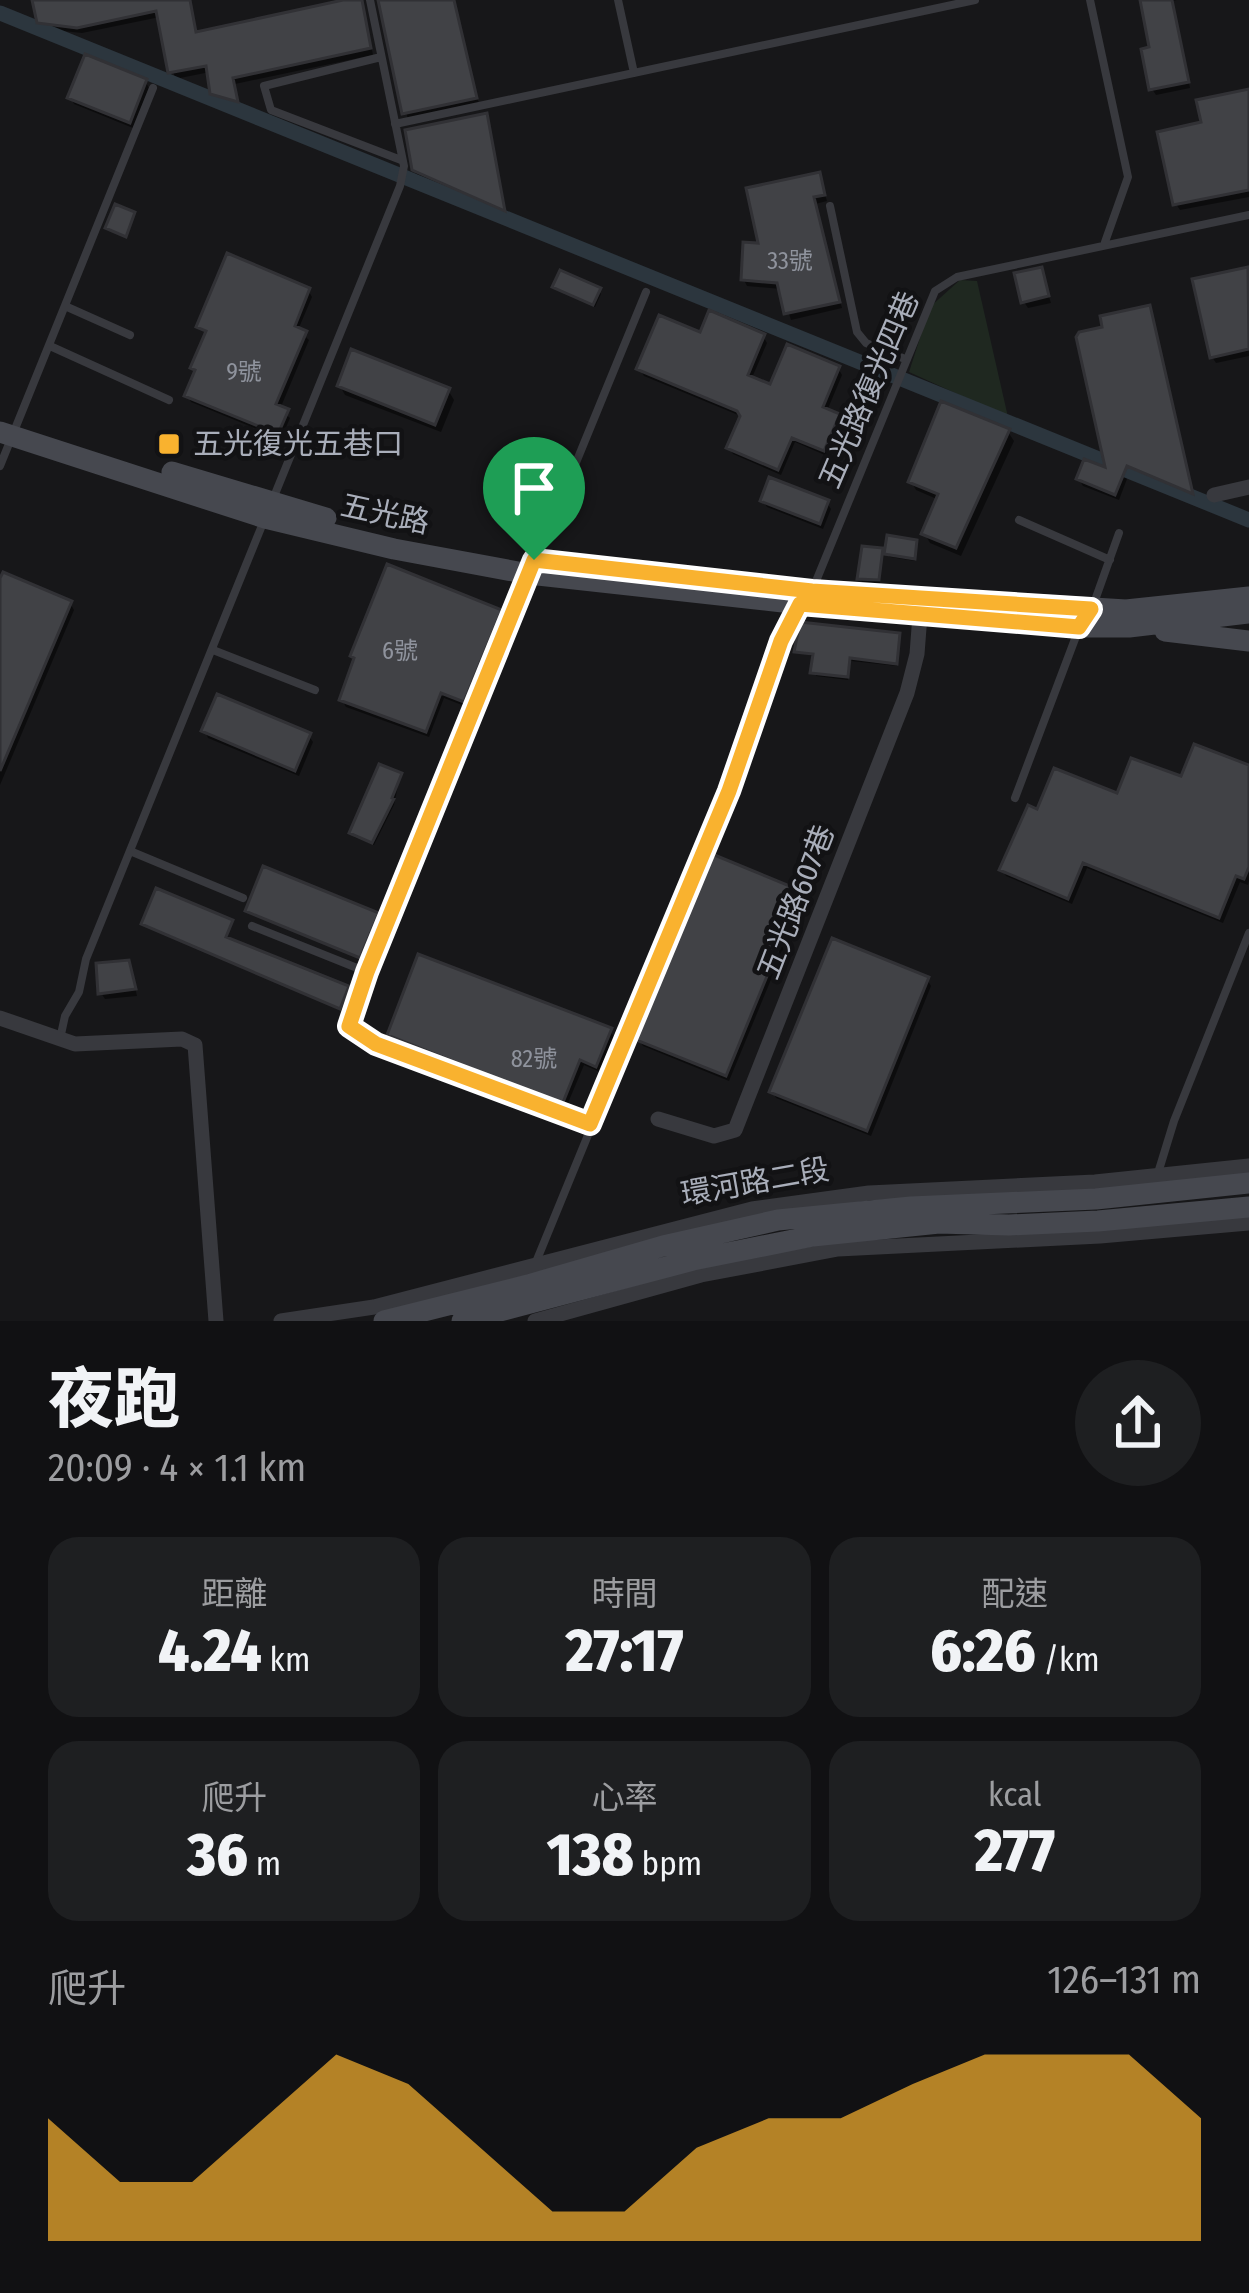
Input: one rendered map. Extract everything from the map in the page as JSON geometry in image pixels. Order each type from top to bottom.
[{"type":"street","name":"五光路","points":[[7,427],[394,548],[806,597],[1085,618]]},
{"type":"street","points":[[1214,495],[1249,487]]},
{"type":"street","name":"五光路","points":[[806,597],[920,615],[1127,618],[1249,613]]},
{"type":"street","name":"五光路","points":[[1127,618],[1249,597]]},
{"type":"street","name":"五光路607巷","points":[[658,1119],[713,1136],[735,1130],[907,693],[920,615]]},
{"type":"street","name":"五光路","points":[[1127,618],[1249,641]]},
{"type":"street","points":[[0,1018],[59,1041],[189,1039],[195,1045],[216,1321]]},
{"type":"street","name":"環河路二段","points":[[1097,1209],[1157,1174],[1249,1166]]},
{"type":"street","name":"環河路二段","points":[[384,1321],[778,1220],[911,1207],[1009,1214],[1097,1209],[1249,1183]]},
{"type":"street","name":"環河路二段","points":[[281,1321],[374,1306],[752,1209],[869,1193],[1009,1214]]},
{"type":"street","name":"環河路二段","points":[[462,1321],[767,1243],[1009,1214],[1249,1207]]},
{"type":"street","name":"環河路二段","points":[[1097,1209],[1249,1222]]},
{"type":"street","name":"環河路二段","points":[[536,1321],[701,1275],[1009,1214]]},
{"type":"lane","points":[[59,1041],[65,1016],[79,992],[86,959],[400,186],[403,164],[370,0]]},
{"type":"lane","points":[[618,0],[634,73]]},
{"type":"lane","points":[[395,124],[975,0]]},
{"type":"lane","points":[[1090,0],[1128,177],[1105,244]]},
{"type":"lane","points":[[382,57],[265,86],[271,110],[403,164]]},
{"type":"lane","points":[[0,466],[7,427],[50,346],[153,88]]},
{"type":"lane","points":[[830,206],[857,332],[866,343],[903,364]]},
{"type":"lane","name":"五光路復光四巷","points":[[535,1263],[729,791],[781,641],[806,597],[934,291],[957,277],[1249,214]]},
{"type":"lane","points":[[590,1124],[376,1044],[349,1026],[646,292]]},
{"type":"lane","points":[[65,306],[130,335]]},
{"type":"lane","points":[[50,346],[169,400]]},
{"type":"lane","points":[[1018,520],[1110,560]]},
{"type":"lane","points":[[1015,798],[1119,533]]},
{"type":"lane","points":[[212,650],[315,691]]},
{"type":"lane","points":[[130,851],[243,898]]},
{"type":"lane","points":[[252,926],[367,972]]},
{"type":"lane","points":[[1157,1174],[1249,933]]},
{"type":"shaded area","points":[[960,280],[977,281],[1008,417],[909,372],[930,307]]},
{"type":"building","points":[[32,0],[190,0],[196,32],[362,0],[371,48],[233,78],[238,102],[210,94],[206,66],[168,73],[156,11],[77,28],[37,23]]},
{"type":"building","points":[[378,0],[454,0],[477,98],[402,114]]},
{"type":"building","points":[[1140,0],[1172,0],[1189,82],[1149,90],[1141,49],[1149,47]]},
{"type":"building","points":[[85,54],[147,79],[130,123],[67,98]]},
{"type":"building","points":[[1249,89],[1249,190],[1173,205],[1157,132],[1201,122],[1196,100]]},
{"type":"building","points":[[487,113],[505,211],[412,170],[405,130]]},
{"type":"building","points":[[820,172],[825,195],[814,197],[840,302],[784,314],[777,283],[741,280],[743,242],[758,243],[746,188]]},
{"type":"building","points":[[115,204],[135,212],[126,237],[105,228]]},
{"type":"building","points":[[227,253],[310,288],[295,326],[307,331],[276,404],[289,409],[278,434],[184,396],[206,331],[196,327]]},
{"type":"building","points":[[1042,267],[1049,296],[1021,303],[1014,273]]},
{"type":"building","points":[[1248,267],[1249,349],[1210,358],[1192,279]]},
{"type":"building","points":[[560,270],[601,288],[593,305],[552,287]]},
{"type":"building","points":[[1150,305],[1193,494],[1127,466],[1115,495],[1076,479],[1084,459],[1105,467],[1076,337],[1102,327],[1100,316]]},
{"type":"building","points":[[709,310],[765,334],[748,375],[770,384],[787,344],[840,366],[823,407],[840,414],[824,451],[792,438],[778,470],[726,448],[740,416],[737,411],[636,369],[659,315],[700,332]]},
{"type":"building","points":[[351,349],[450,388],[435,425],[337,386]]},
{"type":"building","points":[[941,401],[1010,429],[956,548],[921,534],[938,494],[908,482]]},
{"type":"building","points":[[769,477],[829,500],[820,524],[760,501]]},
{"type":"building","points":[[887,535],[917,540],[915,559],[884,554]]},
{"type":"building","points":[[862,546],[883,548],[879,580],[857,579]]},
{"type":"building","points":[[387,564],[502,610],[464,702],[441,693],[426,732],[339,700],[354,658],[350,656]]},
{"type":"building","points":[[3,572],[72,601],[0,771],[0,578]]},
{"type":"building","points":[[800,622],[900,633],[897,664],[850,658],[848,677],[810,673],[813,654],[794,652]]},
{"type":"building","points":[[217,694],[311,733],[295,771],[201,731]]},
{"type":"building","points":[[1194,744],[1249,765],[1249,867],[1244,879],[1236,876],[1219,918],[1083,863],[1068,899],[999,870],[1028,805],[1037,809],[1054,768],[1117,793],[1131,758],[1181,776]]},
{"type":"building","points":[[379,764],[402,773],[372,843],[349,833]]},
{"type":"building","points":[[712,854],[802,891],[726,1076],[636,1040]]},
{"type":"building","points":[[263,866],[379,913],[360,958],[245,911]]},
{"type":"building","points":[[156,888],[233,920],[226,937],[349,986],[340,1009],[141,924]]},
{"type":"building","points":[[832,938],[929,977],[867,1131],[769,1092]]},
{"type":"building","points":[[418,954],[612,1028],[596,1067],[580,1060],[562,1105],[387,1035]]},
{"type":"building","points":[[129,960],[136,989],[98,994],[96,963]]},
{"type":"waterway","points":[[0,13],[1249,520]]},
{"type":"place","name":"五光復光五巷口","points":[[169,444]]},
{"type":"route","points":[[534,560],[812,591],[1091,609],[1079,627],[800,604],[781,641],[729,791],[590,1124],[376,1044],[349,1026],[534,560]]}]
